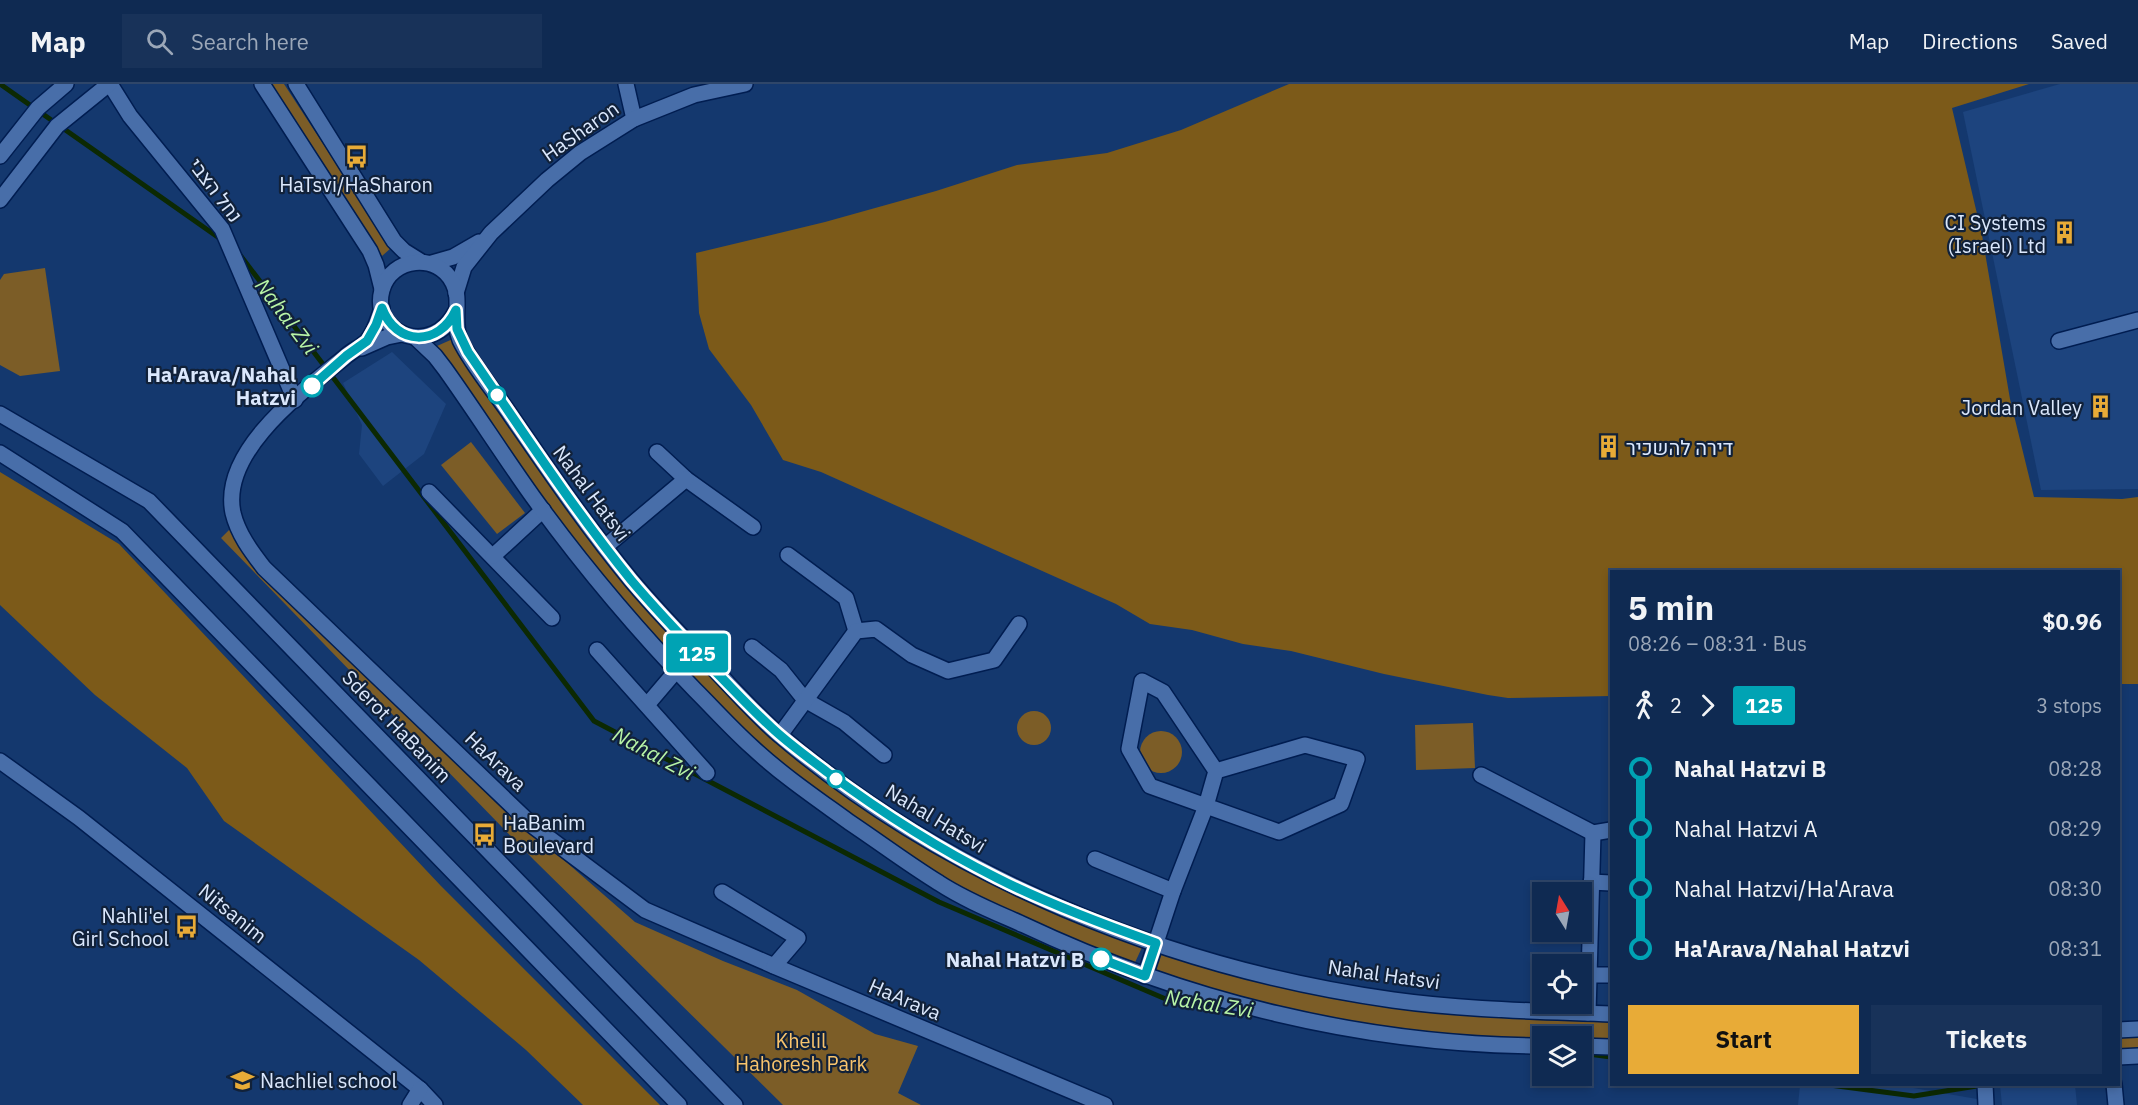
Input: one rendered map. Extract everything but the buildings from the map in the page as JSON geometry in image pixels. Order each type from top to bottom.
[{"type":"street","points":[[0,156],[38,108],[66,84]]},
{"type":"street","points":[[0,200],[57,126],[109,84]]},
{"type":"street","name":"נחל הצבי","points":[[109,84],[130,116],[222,229],[294,400]]},
{"type":"street","points":[[255,84],[273,100]]},
{"type":"street","points":[[262,84],[370,251],[382,289],[382,308],[392,327],[435,356],[543,510],[610,598],[754,750],[826,805],[940,885],[1079,951],[1145,976],[1263,1011],[1328,1026],[1457,1043],[1532,1046]]},
{"type":"street","points":[[296,84],[385,228],[404,251],[442,269],[450,277],[456,293],[456,310],[451,321],[438,332],[427,337],[408,336]]},
{"type":"street","points":[[626,84],[634,119]]},
{"type":"street","name":"HaSharon","points":[[456,293],[464,267],[491,233],[547,180],[580,153],[634,119],[694,95],[745,84]]},
{"type":"street","name":"HaSharon","points":[[426,262],[453,257],[491,233]]},
{"type":"street","points":[[382,289],[386,280],[400,267],[409,263],[426,262]]},
{"type":"street","name":"HaArava","points":[[382,308],[367,341],[294,400],[259,435],[245,453],[236,475],[233,512],[240,533],[264,568],[533,826],[645,910],[1105,1105]]},
{"type":"street","name":"Nahal Hatsvi","points":[[456,310],[457,329],[468,352],[536,454],[632,581],[686,641],[780,735],[842,783],[902,825],[959,858],[1049,902],[1095,922],[1156,943],[1268,976],[1393,1000],[1532,1011]]},
{"type":"street","points":[[2059,341],[2138,320]]},
{"type":"street","name":"HaArava","points":[[346,356],[387,337],[408,336]]},
{"type":"street","name":"Sderot HaBanim","points":[[0,414],[149,501],[735,1105]]},
{"type":"street","points":[[657,452],[686,479],[753,527]]},
{"type":"street","points":[[0,453],[122,531],[679,1105]]},
{"type":"street","points":[[605,547],[686,479]]},
{"type":"street","points":[[429,492],[552,618]]},
{"type":"street","points":[[493,556],[543,510]]},
{"type":"street","points":[[788,555],[846,598],[856,631]]},
{"type":"street","points":[[780,735],[856,631],[876,629],[912,655],[948,671],[994,660],[1019,624]]},
{"type":"street","points":[[752,646],[781,670],[805,700],[844,722],[884,755]]},
{"type":"street","points":[[597,650],[707,773]]},
{"type":"street","points":[[647,705],[676,670]]},
{"type":"street","points":[[1145,976],[1173,891],[1206,806],[1216,771],[1163,692],[1142,681],[1129,749],[1150,786],[1206,806],[1279,832],[1341,804],[1357,759],[1305,745],[1216,771]]},
{"type":"street","name":"Nitsanim","points":[[0,760],[80,818],[420,1089],[435,1105]]},
{"type":"street","points":[[1481,775],[1593,833],[1610,830]]},
{"type":"street","points":[[1591,882],[1593,833]]},
{"type":"street","points":[[1095,860],[1173,891]]},
{"type":"street","points":[[1592,882],[1610,883]]},
{"type":"street","points":[[722,892],[798,938],[774,966]]},
{"type":"street","points":[[1592,975],[1610,975]]},
{"type":"street","name":"Nahal Hatsvi","points":[[1592,1013],[1610,1014]]},
{"type":"street","points":[[2120,1030],[2138,1029]]},
{"type":"street","points":[[1592,1046],[1610,1047]]},
{"type":"street","points":[[2120,1057],[2138,1056]]},
{"type":"street","points":[[1985,1086],[1986,1105]]},
{"type":"street","points":[[2114,1086],[2116,1105]]},
{"type":"street","points":[[410,1105],[420,1089]]},
{"type":"shaded area","points":[[1289,84],[2029,84],[1952,108],[1982,235],[2010,399],[2034,497],[2122,499],[2138,497],[2138,684],[2120,684],[2120,570],[1610,570],[1610,696],[1508,698],[1488,695],[1384,674],[1291,651],[1243,644],[1192,630],[1150,624],[1116,604],[821,472],[783,460],[751,405],[709,349],[699,313],[696,253],[825,222],[936,191],[1017,165],[1107,153],[1181,130]]},
{"type":"shaded area","points":[[2060,84],[2138,84],[2138,489],[2041,490],[1963,112]]},
{"type":"shaded area","points":[[392,352],[446,404],[424,454],[383,486],[359,454],[362,425],[343,383]]},
{"type":"shaded area","points":[[0,472],[119,544],[441,886],[660,1105],[583,1105],[526,1050],[419,960],[224,821],[187,768],[95,695],[0,605]]},
{"type":"shaded area","points":[[1800,1086],[1902,1086],[1977,1099],[1977,1105],[1798,1105]]},
{"type":"shaded area","points":[[2000,1086],[2075,1086],[2077,1105],[2002,1105]]},
{"type":"green space","points":[[270,84],[284,84],[391,248],[382,256]]},
{"type":"green space","points":[[45,268],[60,371],[20,376],[0,365],[0,280],[4,274]]},
{"type":"green space","points":[[455,338],[549,476],[739,699],[933,846],[1144,943],[1132,969],[983,904],[785,773],[598,580],[448,367],[437,346]]},
{"type":"green space","points":[[471,442],[525,513],[497,534],[441,465]]},
{"type":"green space","name":"Khelil Hahoresh Park","points":[[233,526],[549,847],[635,922],[723,961],[797,990],[875,1034],[918,1046],[898,1093],[921,1105],[783,1105],[534,860],[221,538]]},
{"type":"green space","points":[[1034,711],[1046,716],[1051,728],[1046,740],[1034,745],[1022,740],[1017,728],[1022,716]]},
{"type":"green space","points":[[1473,723],[1475,768],[1416,770],[1415,725]]},
{"type":"green space","points":[[1161,731],[1169,732],[1176,737],[1181,744],[1181,760],[1176,767],[1169,772],[1161,773],[1153,772],[1146,767],[1141,760],[1140,752],[1141,744],[1146,737],[1153,732]]},
{"type":"green space","points":[[1162,950],[1357,998],[1532,1011],[1532,1014],[1610,1017],[1610,1044],[1592,1044],[1592,1026],[1532,1026],[1532,1043],[1370,1030],[1153,976]]},
{"type":"green space","points":[[2138,1033],[2138,1053],[2120,1053],[2120,1034]]},
{"type":"waterway","name":"Nahal Zvi","points":[[0,84],[222,240]]},
{"type":"waterway","name":"Nahal Zvi","points":[[237,251],[594,721],[939,902],[1168,1000],[1225,1007]]},
{"type":"waterway","name":"Nahal Zvi","points":[[1592,1054],[1610,1057]]},
{"type":"waterway","name":"Nahal Zvi","points":[[1837,1086],[1914,1096],[1977,1086]]},
{"type":"bus line","name":"125","points":[[312,386],[367,341],[382,308],[392,327],[402,334],[414,337],[427,337],[438,332],[451,321],[456,310],[460,340],[536,454],[577,510],[659,612],[747,704],[802,753],[902,825],[995,877],[1095,922],[1156,943],[1145,976],[1101,959]]},
{"type":"place","name":"HaTsvi/HaSharon","points":[[356,156]]},
{"type":"place","name":"CI Systems (Israel) Ltd","points":[[2064,233]]},
{"type":"place","name":"Ha'Arava/Nahal Hatzvi","points":[[312,386]]},
{"type":"place","name":"Jordan Valley","points":[[2100,407]]},
{"type":"place","name":"דירה להשכיר","points":[[1608,447]]},
{"type":"place","name":"HaBanim Boulevard","points":[[485,834]]},
{"type":"place","name":"Nahli'el Girl School","points":[[187,926]]},
{"type":"place","name":"Nahal Hatzvi B","points":[[1101,959]]},
{"type":"place","name":"Nachliel school","points":[[242,1080]]}]
